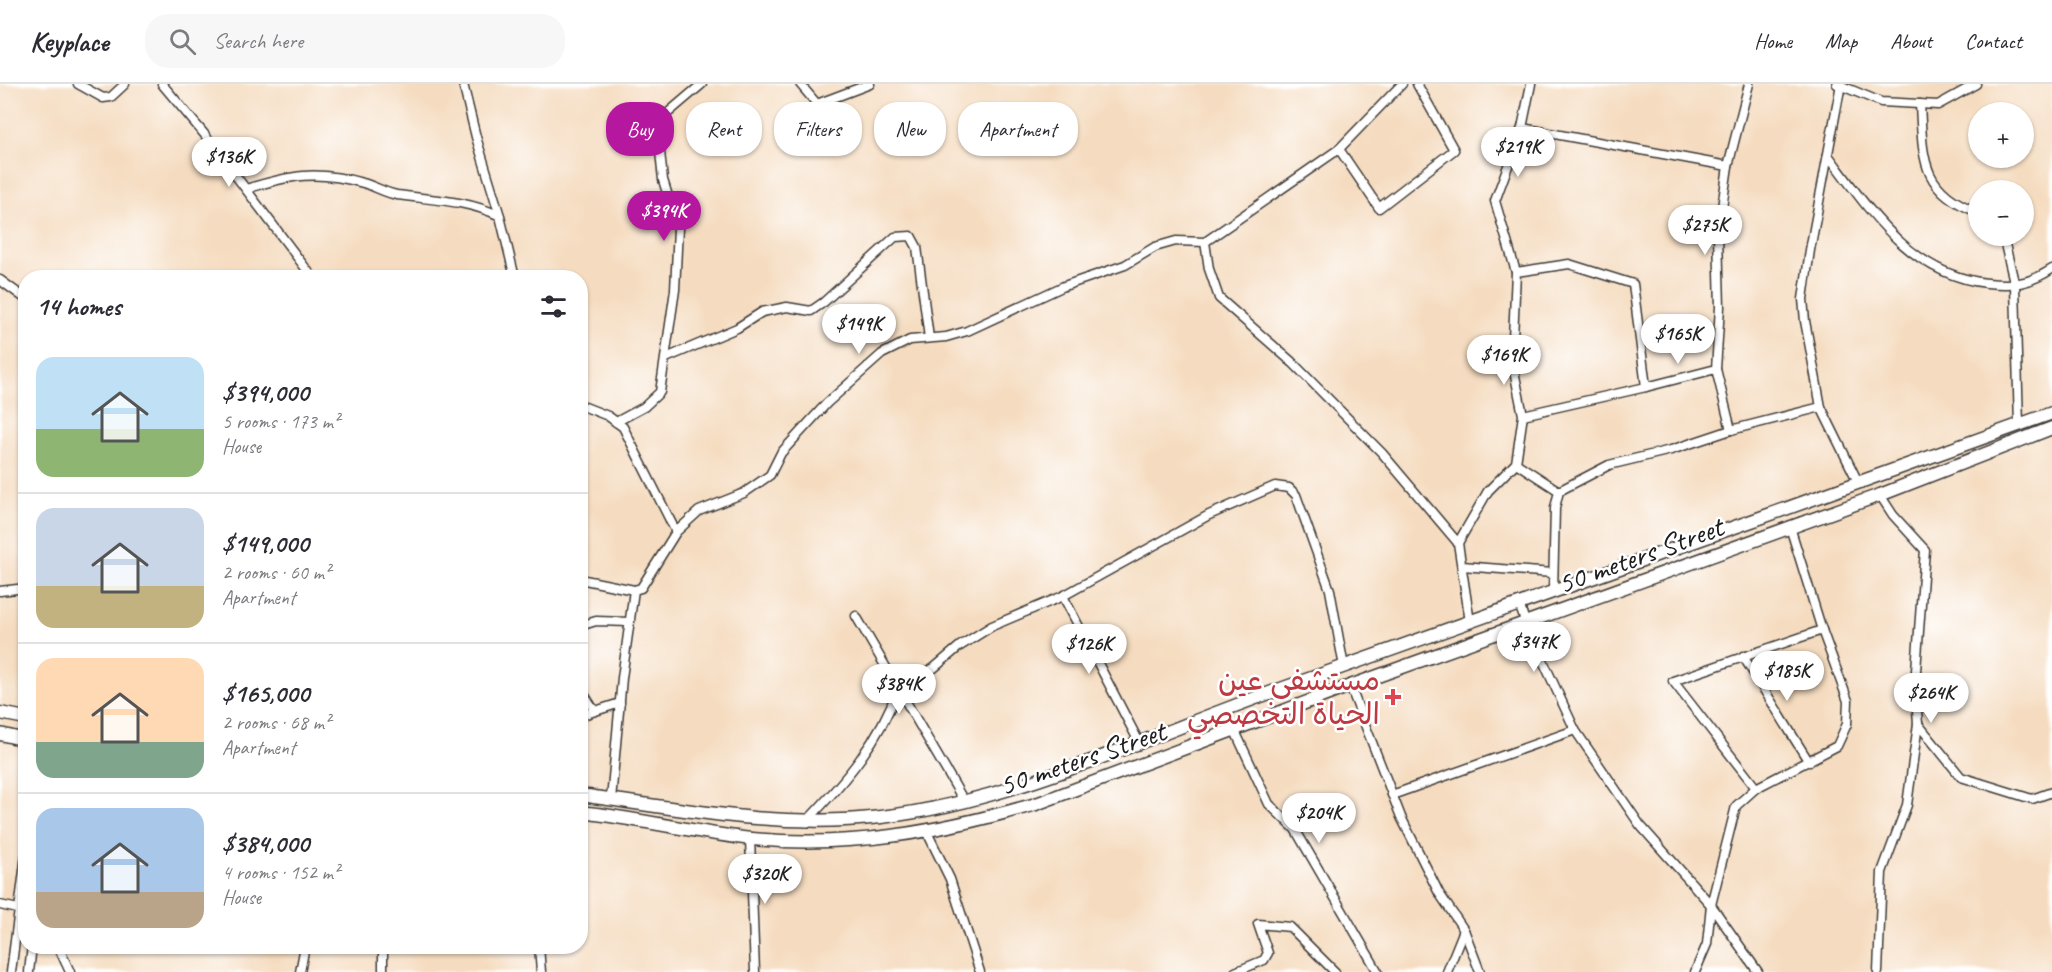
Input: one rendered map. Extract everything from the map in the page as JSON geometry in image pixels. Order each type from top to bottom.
[{"type":"main road","name":"50 meters Street","points":[[588,796],[767,821],[806,822],[881,817],[964,801],[1028,783],[1269,693],[2052,413]]},
{"type":"main road","name":"50 meters Street","points":[[588,813],[750,838],[789,841],[882,839],[927,832],[1036,804],[1350,686],[1880,495],[2052,428]]},
{"type":"main road","points":[[1269,693],[1279,712]]},
{"type":"main road","points":[[0,713],[18,716]]},
{"type":"main road","points":[[0,734],[18,738]]},
{"type":"main road","points":[[881,817],[882,839]]},
{"type":"street","points":[[78,84],[103,98],[111,97],[125,84]]},
{"type":"street","points":[[162,84],[308,270]]},
{"type":"street","points":[[463,84],[513,270]]},
{"type":"street","points":[[616,422],[644,407],[660,392],[675,290],[678,228],[663,180],[658,133],[662,118],[702,84]]},
{"type":"street","points":[[800,84],[817,104],[870,84]]},
{"type":"street","points":[[588,581],[634,590],[641,588],[676,532],[699,511],[744,493],[770,476],[781,453],[819,411],[854,376],[882,354],[910,340],[967,331],[1065,286],[1125,265],[1155,246],[1176,241],[1205,242],[1339,149],[1402,84]]},
{"type":"street","points":[[1339,149],[1380,208],[1454,150],[1417,84]]},
{"type":"street","points":[[1458,543],[1488,491],[1516,464],[1523,415],[1512,361],[1516,272],[1495,201],[1522,128],[1531,84]]},
{"type":"street","points":[[1731,430],[1716,369],[1720,308],[1718,235],[1728,166],[1749,84]]},
{"type":"street","points":[[1858,482],[1821,407],[1803,299],[1840,84],[1881,102],[1938,105],[1977,84]]},
{"type":"street","points":[[1920,104],[1923,159],[1938,188],[1968,206]]},
{"type":"street","points":[[1522,128],[1728,166]]},
{"type":"street","points":[[1828,155],[1874,217],[1898,242],[1960,280],[2015,286],[2052,269]]},
{"type":"street","points":[[246,189],[285,176],[323,174],[363,183],[394,194],[477,205],[500,216]]},
{"type":"street","points":[[666,358],[737,328],[762,312],[787,308],[810,310],[824,302],[895,237],[911,236],[918,247],[929,338]]},
{"type":"street","points":[[1205,242],[1209,269],[1219,298],[1293,363],[1382,453],[1458,543],[1470,622]]},
{"type":"street","points":[[2005,246],[2015,286],[2019,425]]},
{"type":"street","points":[[1516,272],[1569,264],[1634,284],[1646,387]]},
{"type":"street","points":[[0,280],[18,293]]},
{"type":"street","points":[[1523,415],[1716,369]]},
{"type":"street","points":[[1553,592],[1554,508],[1559,491],[1609,465],[1671,450],[1731,430],[1821,407]]},
{"type":"street","points":[[588,408],[608,416],[623,427],[676,532]]},
{"type":"street","points":[[1516,464],[1559,491]]},
{"type":"street","points":[[806,822],[868,749],[890,712],[898,688],[934,668],[960,646],[992,627],[1063,596],[1209,515],[1275,486],[1289,489],[1296,495],[1330,590],[1344,667]]},
{"type":"street","points":[[1878,972],[1882,872],[1907,805],[1918,724],[1915,684],[1925,550],[1911,532],[1893,515],[1880,495]]},
{"type":"street","points":[[1695,972],[1707,944],[1712,905],[1736,806],[1756,788],[1837,746],[1847,724],[1848,701],[1822,630],[1790,527]]},
{"type":"street","points":[[1462,566],[1553,573]]},
{"type":"street","points":[[0,591],[18,589]]},
{"type":"street","points":[[611,800],[634,590]]},
{"type":"street","points":[[1063,596],[1139,742]]},
{"type":"street","points":[[1520,604],[1526,624],[1575,730],[1640,825],[1712,905],[1758,972]]},
{"type":"street","points":[[856,616],[964,801]]},
{"type":"street","points":[[588,624],[596,621],[630,622]]},
{"type":"street","points":[[1756,788],[1673,681],[1822,630]]},
{"type":"street","points":[[1743,656],[1809,762]]},
{"type":"street","points":[[1350,686],[1392,795],[1439,893],[1464,930],[1480,972]]},
{"type":"street","points":[[588,701],[594,711]]},
{"type":"street","points":[[588,713],[620,703]]},
{"type":"street","points":[[1918,724],[1961,777],[2032,799],[2052,792]]},
{"type":"street","points":[[1392,795],[1575,730]]},
{"type":"street","points":[[1235,731],[1269,804],[1295,829],[1378,972]]},
{"type":"street","points":[[927,832],[950,879],[980,972]]},
{"type":"street","points":[[750,838],[755,972]]},
{"type":"street","points":[[0,905],[18,909],[11,972]]},
{"type":"street","points":[[1235,972],[1264,960],[1268,953],[1258,924],[1290,927],[1335,972]]},
{"type":"street","points":[[1447,972],[1464,930]]},
{"type":"street","points":[[29,972],[31,954]]},
{"type":"street","points":[[62,954],[70,972]]},
{"type":"street","points":[[300,972],[304,954]]},
{"type":"street","points":[[382,954],[383,972]]},
{"type":"street","points":[[540,954],[541,972]]},
{"type":"place","name":"مستشفى عين الحياة التخصصي","points":[[1393,697]]}]
